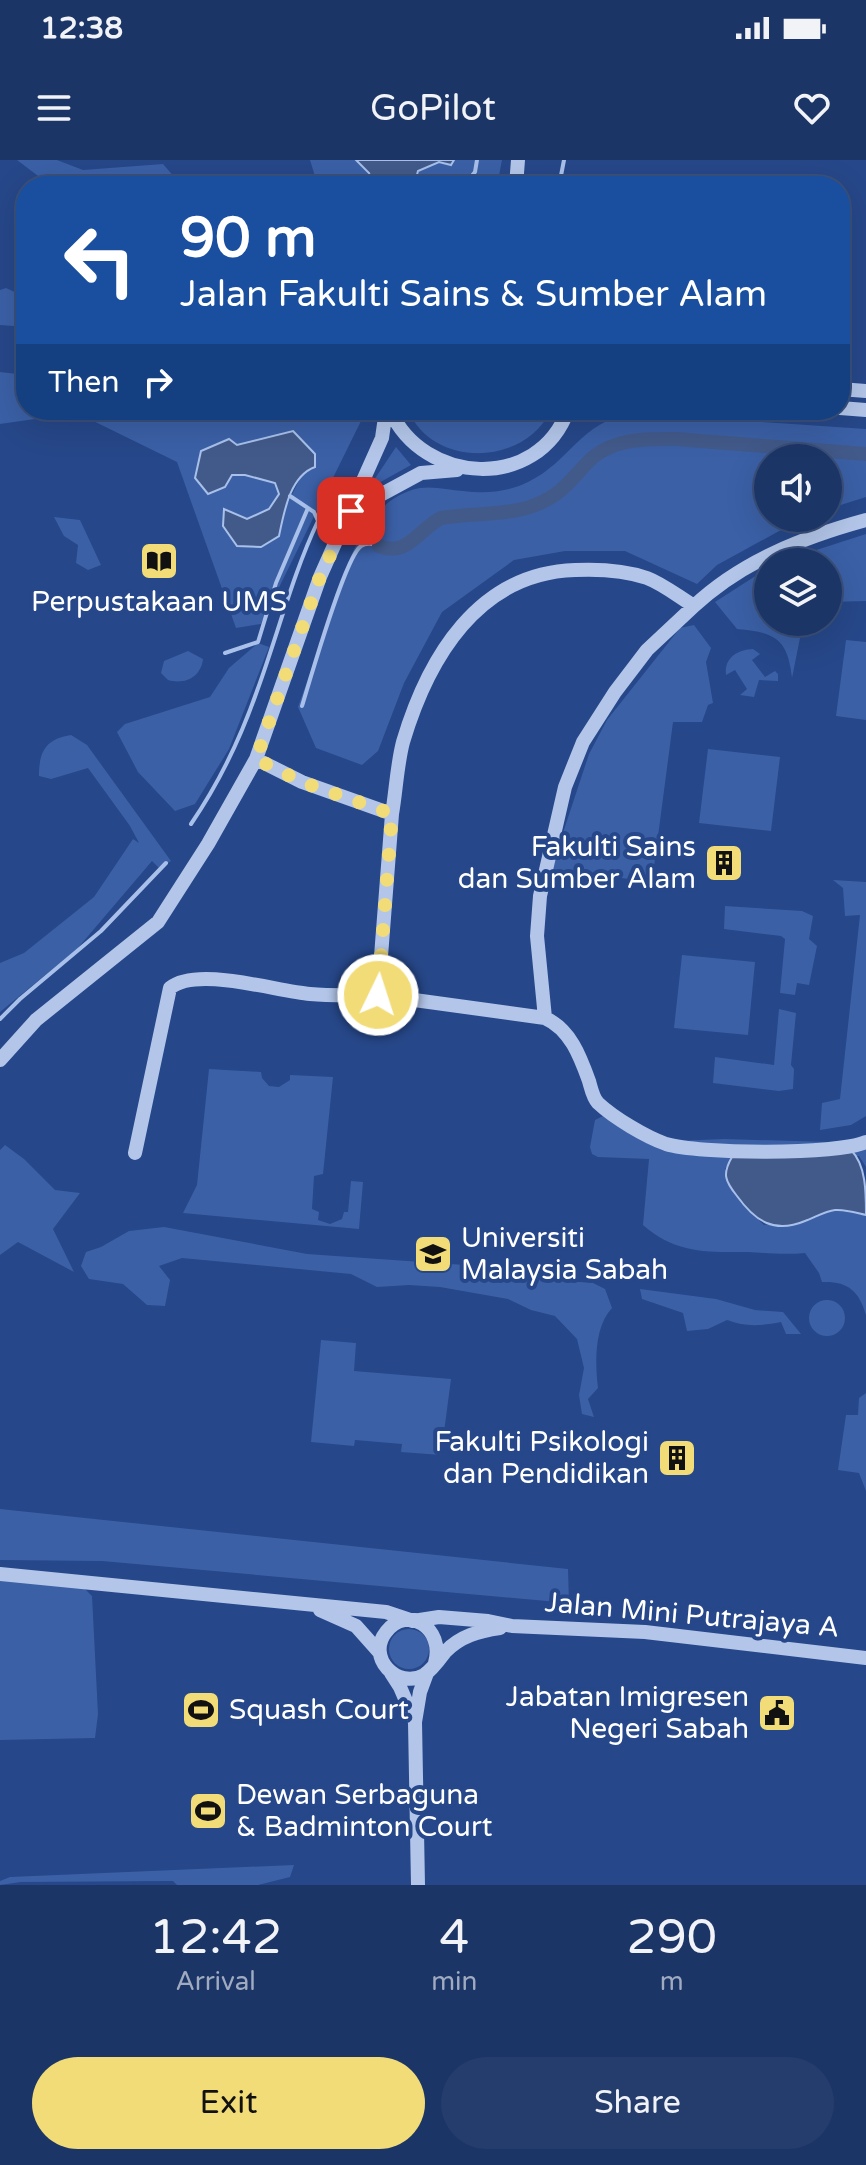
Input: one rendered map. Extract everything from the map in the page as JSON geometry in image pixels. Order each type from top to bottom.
[{"type":"street","points":[[0,1060],[36,1020],[158,922],[208,844],[256,759],[320,577],[382,438],[386,420]]},
{"type":"street","points":[[394,420],[415,446],[442,462],[465,469]]},
{"type":"street","points":[[351,511],[421,473],[500,467],[534,453],[552,437],[563,420]]},
{"type":"street","points":[[545,1018],[537,945],[543,883],[565,787],[583,742],[615,692],[647,650],[694,606],[741,571],[784,547],[866,520]]},
{"type":"street","points":[[378,995],[392,814],[403,744],[421,693],[448,643],[478,607],[509,585],[548,571],[601,569],[648,579],[694,606]]},
{"type":"street","points":[[256,759],[302,782],[392,814]]},
{"type":"street","points":[[135,1153],[170,988],[178,982],[211,978],[310,994],[378,995],[545,1018],[559,1024],[570,1039],[581,1059],[596,1101],[655,1140],[681,1148],[716,1151],[803,1149],[857,1146],[866,1142]]},
{"type":"street","points":[[0,1574],[386,1612],[427,1627],[436,1639],[438,1654],[420,1692],[415,1722],[418,1885]]},
{"type":"street","points":[[311,1606],[356,1626],[380,1653],[400,1687],[415,1722]]},
{"type":"street","points":[[380,1653],[386,1632],[398,1623],[439,1617],[512,1626]]},
{"type":"street","points":[[391,1673],[413,1679],[431,1668],[452,1644],[477,1631],[512,1626]]},
{"type":"street","name":"Jalan Mini Putrajaya A","points":[[512,1626],[645,1632],[866,1658]]},
{"type":"shaded area","points":[[17,160],[57,160],[83,170],[163,164],[173,176],[38,176]]},
{"type":"shaded area","points":[[310,160],[356,160],[370,176],[315,176]]},
{"type":"shaded area","points":[[356,160],[454,160],[451,165],[439,162],[418,171],[417,176],[370,176]]},
{"type":"shaded area","points":[[454,160],[502,160],[499,176],[417,176],[418,171],[439,162],[451,165]]},
{"type":"shaded area","points":[[6,288],[16,292],[16,326],[0,325],[0,290]]},
{"type":"shaded area","points":[[0,372],[16,374],[16,420],[28,420],[0,424]]},
{"type":"shaded area","points":[[91,420],[361,421],[261,624],[236,628],[177,462]],"holes":[[[268,437],[303,472],[284,511],[279,536],[225,510],[247,519],[269,509],[279,494],[275,482],[232,475],[237,445]]]},
{"type":"shaded area","points":[[414,420],[544,420],[521,442],[501,450],[479,453],[457,451],[437,443]]},
{"type":"shaded area","points":[[610,420],[734,420],[866,429],[866,497],[842,505],[842,444],[754,444],[754,532],[777,532],[717,565],[697,584],[625,551],[565,551],[514,560],[442,612],[404,683],[378,751],[362,765],[316,748],[298,707],[349,561],[358,541],[383,507],[400,495],[420,488],[488,492],[520,485],[555,464],[588,433]]},
{"type":"shaded area","points":[[293,431],[315,454],[315,467],[294,486],[279,536],[261,547],[237,546],[223,526],[224,509],[247,519],[269,509],[279,494],[275,483],[232,475],[225,487],[208,494],[195,478],[201,451],[229,439],[237,445]]},
{"type":"shaded area","points":[[396,447],[411,465],[368,489]]},
{"type":"shaded area","points":[[54,517],[80,520],[101,565],[88,570],[76,563],[78,545],[64,536]]},
{"type":"shaded area","points":[[866,534],[866,601],[842,602],[842,548],[822,548]]},
{"type":"shaded area","points":[[754,577],[754,631],[737,629],[715,602]]},
{"type":"shaded area","points":[[694,625],[711,648],[706,662],[713,703],[708,705],[702,722],[673,722],[652,882],[551,869],[589,754],[607,720],[680,628]]},
{"type":"shaded area","points":[[770,636],[800,636],[792,678],[787,654]]},
{"type":"shaded area","points":[[846,640],[866,642],[866,720],[836,716]]},
{"type":"shaded area","points":[[258,643],[269,647],[229,749],[195,804],[175,811],[138,772],[117,732],[125,724],[210,697],[229,668]]},
{"type":"shaded area","points":[[753,649],[760,654],[752,660],[765,677],[775,671],[778,674],[778,681],[759,680],[754,697],[740,695],[747,689],[735,670],[726,675],[727,663],[733,656]]},
{"type":"shaded area","points":[[188,651],[203,659],[199,671],[186,680],[168,680],[161,673],[164,661]]},
{"type":"shaded area","points":[[71,735],[87,745],[171,861],[160,869],[152,861],[77,949],[0,1012],[0,963],[24,953],[94,897],[133,839],[139,843],[88,768],[51,779],[39,776],[40,760],[46,748],[55,740]]},
{"type":"shaded area","points":[[708,749],[780,757],[771,831],[699,823]]},
{"type":"shaded area","points":[[833,880],[866,882],[866,1116],[851,1125],[820,1130],[822,1103],[840,1099],[860,915],[845,916],[843,888]]},
{"type":"shaded area","points":[[725,906],[802,911],[813,916],[809,939],[817,946],[809,985],[797,983],[795,995],[780,993],[785,939],[724,929]]},
{"type":"shaded area","points":[[682,955],[755,962],[748,1035],[674,1028]]},
{"type":"shaded area","points":[[779,1009],[796,1013],[791,1065],[794,1069],[793,1089],[779,1091],[713,1083],[715,1057],[774,1065]]},
{"type":"shaded area","points":[[209,1069],[261,1072],[269,1086],[279,1087],[290,1080],[290,1075],[333,1077],[323,1174],[314,1176],[312,1209],[319,1212],[318,1220],[330,1224],[342,1219],[344,1212],[348,1212],[351,1181],[363,1182],[359,1229],[183,1213],[197,1185]]},
{"type":"shaded area","points":[[609,1113],[674,1141],[829,1142],[866,1139],[866,1167],[859,1156],[732,1158],[725,1169],[741,1203],[764,1225],[834,1210],[866,1215],[866,1315],[856,1293],[845,1285],[822,1282],[805,1253],[692,1249],[668,1241],[643,1225],[649,1159],[598,1157],[592,1154],[590,1147],[595,1120]]},
{"type":"shaded area","points":[[5,1145],[55,1190],[80,1193],[53,1229],[74,1272],[18,1242],[0,1255],[0,1150]]},
{"type":"shaded area","points":[[851,1150],[862,1171],[866,1215],[835,1210],[794,1225],[766,1223],[744,1205],[726,1177],[732,1157]]},
{"type":"shaded area","points":[[164,1227],[307,1254],[508,1268],[539,1279],[593,1283],[605,1289],[612,1308],[599,1335],[596,1357],[598,1388],[588,1399],[594,1417],[582,1414],[579,1395],[584,1368],[577,1339],[555,1316],[531,1310],[508,1299],[440,1287],[377,1287],[351,1274],[182,1258],[159,1266],[170,1280],[165,1306],[147,1305],[123,1284],[89,1279],[81,1266],[86,1252],[129,1231]]},
{"type":"shaded area","points":[[640,1289],[716,1299],[755,1310],[783,1312],[801,1334],[786,1334],[781,1322],[753,1325],[727,1320],[708,1329],[687,1331],[683,1313],[642,1299]]},
{"type":"shaded area","points":[[827,1300],[840,1305],[845,1318],[840,1331],[827,1336],[814,1331],[809,1318],[814,1305]]},
{"type":"shaded area","points":[[321,1340],[356,1343],[354,1371],[451,1379],[441,1455],[401,1452],[402,1444],[355,1440],[354,1446],[311,1442]]},
{"type":"shaded area","points":[[866,1393],[866,1491],[859,1473],[838,1470],[846,1415],[858,1415],[859,1398]]},
{"type":"shaded area","points":[[0,1509],[568,1569],[569,1603],[102,1561],[0,1560]]},
{"type":"shaded area","points":[[0,1580],[83,1587],[92,1596],[98,1714],[95,1738],[0,1740]]},
{"type":"shaded area","points":[[409,1629],[423,1635],[429,1649],[423,1663],[409,1669],[395,1663],[389,1649],[395,1635]]},
{"type":"shaded area","points":[[294,1865],[290,1877],[258,1885],[177,1885],[173,1881],[21,1882],[0,1885],[0,1881],[10,1877]]},
{"type":"waterway","points":[[472,176],[477,160]]},
{"type":"waterway","points":[[561,176],[564,160]]},
{"type":"waterway","points":[[379,546],[389,549],[405,545],[441,518],[509,512],[546,500],[559,492],[601,451],[621,443],[676,439],[866,454]]},
{"type":"waterway","points":[[191,824],[220,776],[244,725],[300,563],[318,521],[314,512],[290,496]]},
{"type":"waterway","points":[[225,653],[258,642],[276,583],[308,508]]},
{"type":"waterway","points":[[302,706],[328,620],[354,555],[363,545],[379,546]]},
{"type":"waterway","points":[[0,1019],[101,931],[166,863]]},
{"type":"place","name":"Perpustakaan UMS","points":[[159,561]]},
{"type":"place","name":"Fakulti Sains dan Sumber Alam","points":[[724,863]]},
{"type":"place","name":"Universiti Malaysia Sabah","points":[[433,1254]]},
{"type":"place","name":"Fakulti Psikologi dan Pendidikan","points":[[677,1458]]},
{"type":"place","name":"Squash Court","points":[[201,1710]]},
{"type":"place","name":"Jabatan Imigresen Negeri Sabah","points":[[777,1713]]},
{"type":"place","name":"Dewan Serbaguna & Badminton Court","points":[[208,1811]]},
{"type":"route","points":[[351,511],[320,577],[256,759],[302,782],[392,814],[378,995]]}]
